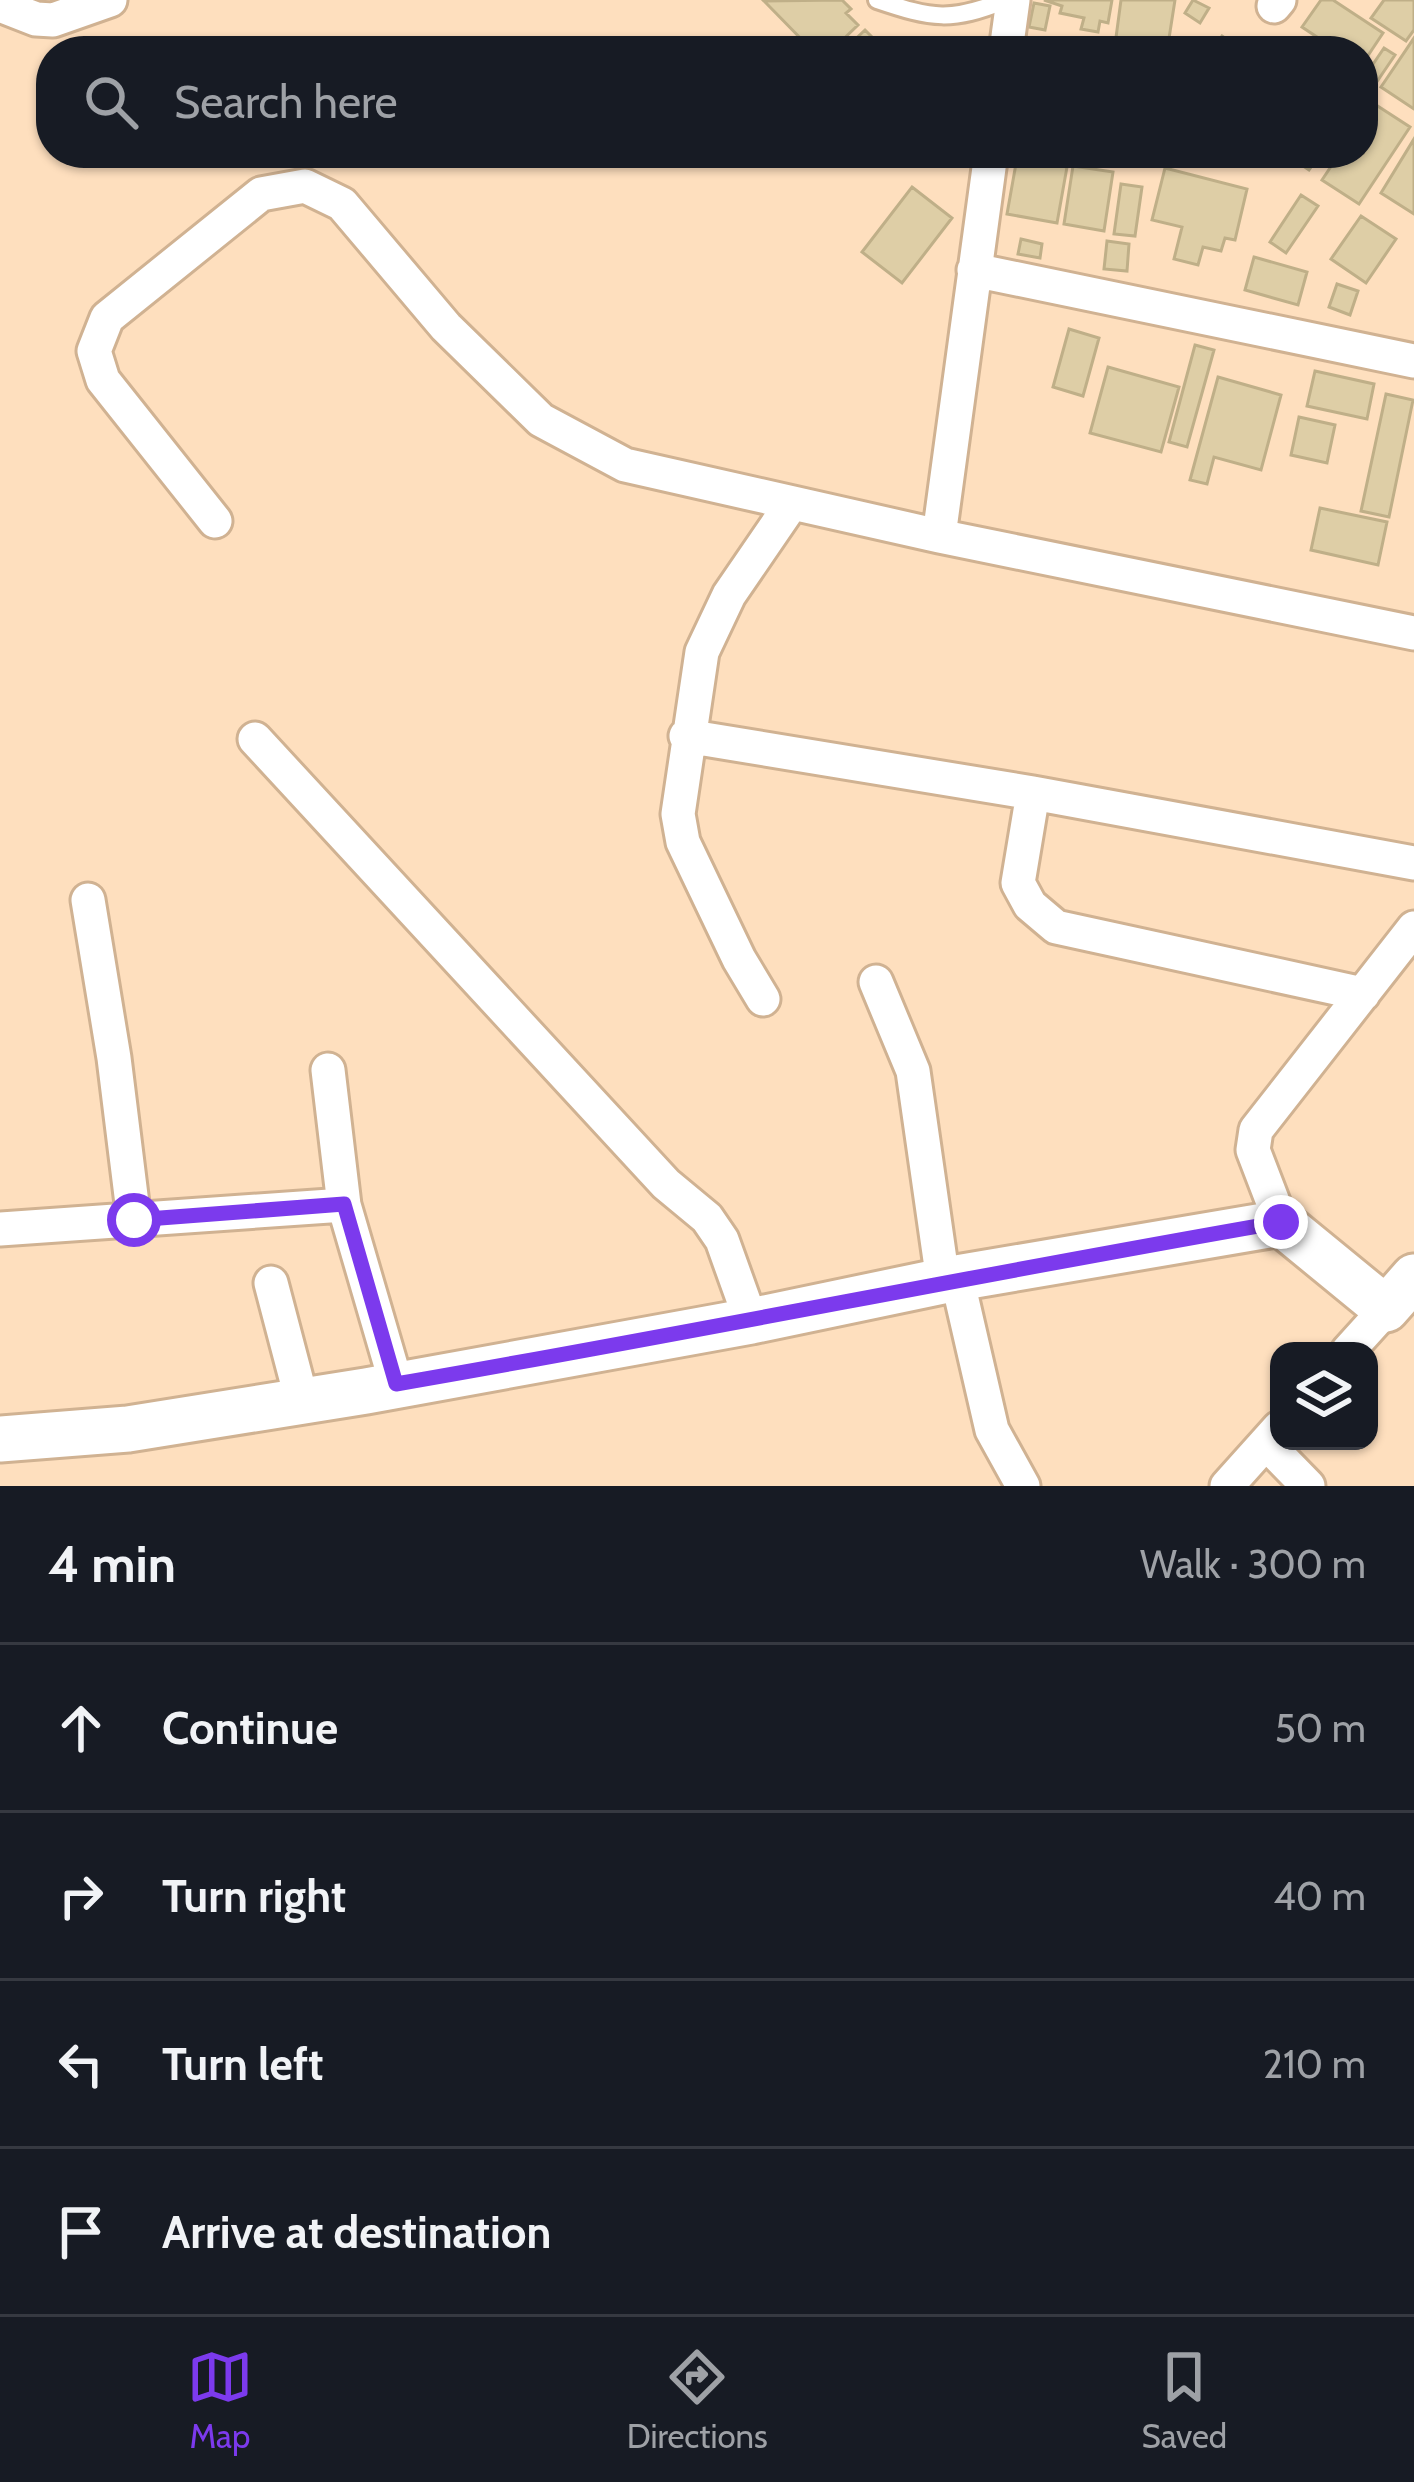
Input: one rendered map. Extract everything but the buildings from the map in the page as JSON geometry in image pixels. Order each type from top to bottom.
[{"type":"main road","points":[[0,1439],[128,1429],[302,1400],[1281,1222],[1400,1293]]},
{"type":"street","points":[[0,5],[36,19],[53,20],[110,0]]},
{"type":"street","points":[[1007,36],[1010,0]]},
{"type":"street","points":[[939,536],[989,168]]},
{"type":"street","points":[[214,521],[103,380],[94,351],[107,318],[261,194],[304,185],[342,204],[446,327],[541,420],[625,465],[939,536],[1414,632]]},
{"type":"street","points":[[974,270],[1414,361]]},
{"type":"street","points":[[764,998],[739,959],[683,842],[678,814],[702,652],[729,595],[792,503]]},
{"type":"street","points":[[686,736],[1414,863]]},
{"type":"street","points":[[255,739],[666,1184],[706,1218],[722,1240],[751,1322]]},
{"type":"street","points":[[1033,793],[1018,883],[1030,905],[1056,928],[1363,994]]},
{"type":"street","points":[[88,900],[115,1058],[134,1220]]},
{"type":"street","points":[[1281,1222],[1252,1150],[1256,1130],[1414,928]]},
{"type":"street","points":[[876,982],[913,1071],[950,1280],[992,1430],[1023,1486]]},
{"type":"street","points":[[328,1070],[344,1204],[396,1384]]},
{"type":"street","points":[[0,1229],[344,1204]]},
{"type":"street","points":[[271,1283],[302,1400]]},
{"type":"street","points":[[1356,1342],[1400,1293]]},
{"type":"street","points":[[1227,1486],[1270,1438]]},
{"type":"street","points":[[1282,1450],[1308,1486]]},
{"type":"lane","points":[[877,0],[962,17],[1010,0]]},
{"type":"route","points":[[134,1220],[344,1204],[396,1384],[1281,1222]]}]
